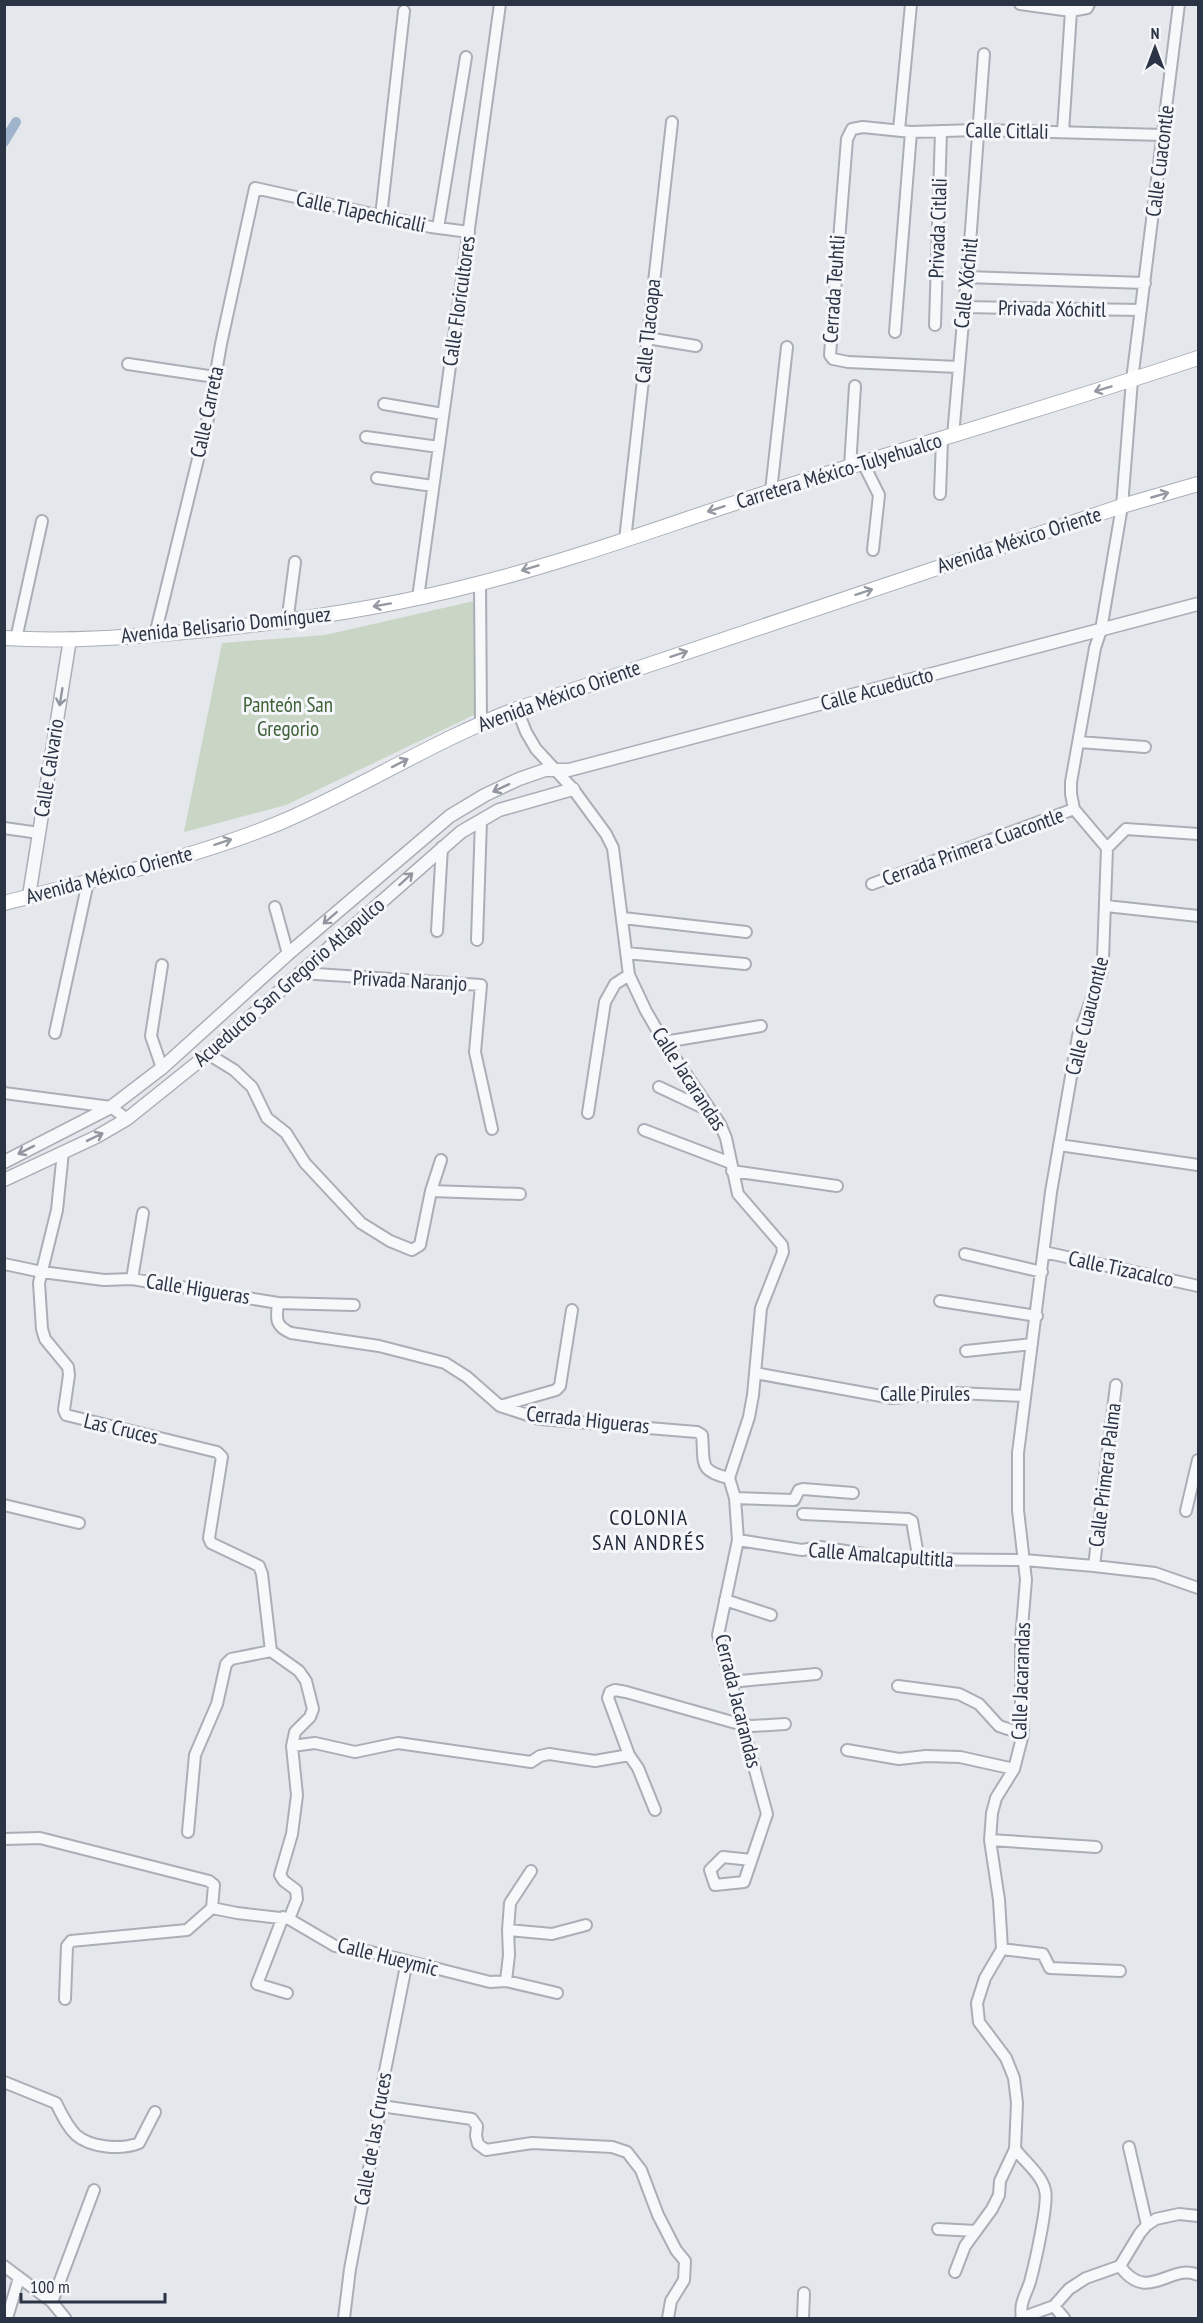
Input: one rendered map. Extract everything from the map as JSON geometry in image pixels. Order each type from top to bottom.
[{"type":"main road","name":"Carretera México-Tulyehualco","points":[[480,584],[1198,358]]},
{"type":"main road","name":"Avenida México Oriente","points":[[4,903],[88,882],[201,849],[279,823],[481,722],[1122,506],[1198,484]]},
{"type":"main road","name":"Avenida Belisario Domínguez","points":[[10,639],[155,635],[286,622],[418,598],[480,584]]},
{"type":"street","name":"Calle Floricultores","points":[[418,598],[500,4]]},
{"type":"street","points":[[899,130],[911,4]]},
{"type":"street","points":[[1020,4],[1071,8],[1087,8],[1089,4]]},
{"type":"street","name":"Calle Cuacontle","points":[[1122,506],[1132,380],[1179,4]]},
{"type":"street","points":[[1063,132],[1071,8]]},
{"type":"street","points":[[381,216],[404,11]]},
{"type":"street","name":"Calle Xóchitl","points":[[940,495],[958,367],[984,54]]},
{"type":"street","points":[[438,228],[466,57]]},
{"type":"street","name":"Calle Tlacoapa","points":[[625,540],[672,122]]},
{"type":"street","name":"Calle Citlali","points":[[852,129],[862,127],[911,132],[977,130],[1163,135]]},
{"type":"street","name":"Cerrada Teuhtli","points":[[852,129],[847,140],[842,184],[830,355],[833,359],[848,362],[958,367]]},
{"type":"street","name":"Privada Citlali","points":[[935,325],[940,131]]},
{"type":"street","points":[[895,332],[911,132]]},
{"type":"street","name":"Calle Tlapechicalli","points":[[255,188],[438,228],[468,232]]},
{"type":"street","name":"Calle Carreta","points":[[155,635],[208,418],[238,258],[255,188]]},
{"type":"street","points":[[965,278],[1145,283]]},
{"type":"street","name":"Privada Xóchitl","points":[[963,307],[1141,310]]},
{"type":"street","points":[[647,338],[696,346]]},
{"type":"street","points":[[771,491],[787,347]]},
{"type":"street","points":[[128,364],[215,378]]},
{"type":"street","points":[[855,386],[856,465],[879,495],[873,550]]},
{"type":"street","points":[[384,404],[443,414]]},
{"type":"street","points":[[366,437],[439,447]]},
{"type":"street","points":[[376,478],[433,486]]},
{"type":"street","points":[[1122,506],[1101,630],[1095,648],[1071,782],[1074,809],[1107,848],[1126,830],[1198,834]]},
{"type":"street","points":[[10,639],[42,521]]},
{"type":"street","points":[[286,622],[295,562]]},
{"type":"street","points":[[480,584],[481,722]]},
{"type":"street","name":"Calle Acueducto","points":[[555,771],[569,770],[1198,604]]},
{"type":"street","name":"Calle Calvario","points":[[29,896],[70,639]]},
{"type":"street","name":"Calle Jacarandas","points":[[517,709],[531,741],[573,789],[606,834],[613,848],[629,975],[664,1042],[712,1112],[726,1138],[738,1194],[782,1245],[783,1252],[760,1308],[749,1417],[729,1478]]},
{"type":"street","points":[[1079,742],[1145,747]]},
{"type":"street","name":"Acueducto San Gregorio Atlapulco","points":[[4,1162],[111,1107],[162,1068],[288,954],[450,816],[485,795],[519,779],[545,770],[555,771]]},
{"type":"street","name":"Acueducto San Gregorio Atlapulco","points":[[4,1180],[96,1137],[127,1119],[208,1054],[442,847],[482,820],[513,805],[573,789]]},
{"type":"street","name":"Cerrada Primera Cuacontle","points":[[872,884],[1074,809]]},
{"type":"street","points":[[477,940],[482,820]]},
{"type":"street","points":[[4,828],[39,833]]},
{"type":"street","points":[[437,931],[442,847]]},
{"type":"street","name":"Calle Cuaucontle","points":[[1023,1540],[1017,1485],[1018,1453],[1059,1145],[1078,1036],[1101,974],[1107,848]]},
{"type":"street","points":[[55,1033],[88,882]]},
{"type":"street","points":[[1106,906],[1198,916]]},
{"type":"street","points":[[274,907],[288,954]]},
{"type":"street","points":[[623,918],[746,932]]},
{"type":"street","points":[[626,952],[745,964]]},
{"type":"street","points":[[162,965],[151,1036],[162,1068]]},
{"type":"street","name":"Privada Naranjo","points":[[301,973],[482,985],[475,1052],[492,1129]]},
{"type":"street","points":[[588,1113],[605,1002],[615,984],[629,975]]},
{"type":"street","points":[[664,1042],[761,1026]]},
{"type":"street","points":[[208,1054],[234,1070],[252,1087],[267,1118],[286,1133],[305,1163],[361,1223],[403,1248],[417,1249],[420,1245],[431,1191],[441,1160]]},
{"type":"street","points":[[658,1087],[712,1112]]},
{"type":"street","points":[[4,1093],[111,1107],[127,1119]]},
{"type":"street","points":[[644,1130],[731,1167],[837,1186]]},
{"type":"street","points":[[1059,1145],[1198,1165]]},
{"type":"street","name":"Las Cruces","points":[[63,1152],[57,1210],[39,1283],[42,1329],[45,1339],[68,1367],[64,1410],[66,1415],[217,1452],[222,1457],[209,1538],[211,1544],[259,1566],[262,1574],[271,1651]]},
{"type":"street","points":[[431,1191],[520,1194]]},
{"type":"street","points":[[132,1279],[143,1213]]},
{"type":"street","name":"Calle Tizacalco","points":[[1044,1252],[1198,1286]]},
{"type":"street","points":[[965,1254],[1042,1272]]},
{"type":"street","name":"Calle Higueras","points":[[4,1264],[42,1272],[104,1280],[132,1279],[278,1303],[354,1305]]},
{"type":"street","points":[[940,1301],[1037,1316]]},
{"type":"street","name":"Cerrada Higueras","points":[[278,1303],[278,1322],[281,1329],[291,1333],[380,1346],[444,1363],[467,1377],[500,1406],[540,1419],[697,1432],[702,1435],[703,1463],[706,1469],[713,1475],[729,1478]]},
{"type":"street","points":[[500,1406],[556,1390],[560,1386],[572,1310]]},
{"type":"street","points":[[966,1351],[1032,1344]]},
{"type":"street","name":"Calle Pirules","points":[[755,1373],[892,1398],[956,1393],[1025,1396]]},
{"type":"street","name":"Calle Primera Palma","points":[[1095,1566],[1116,1384]]},
{"type":"street","points":[[1186,1511],[1198,1460]]},
{"type":"street","points":[[729,1478],[735,1497],[738,1540]]},
{"type":"street","points":[[735,1497],[794,1500],[799,1490],[803,1489],[853,1493]]},
{"type":"street","points":[[4,1505],[79,1523]]},
{"type":"street","points":[[803,1514],[908,1519],[912,1521],[919,1561]]},
{"type":"street","name":"Calle Amalcapultitla","points":[[738,1540],[802,1550],[820,1547],[868,1556],[919,1561],[1024,1560],[1095,1566],[1155,1573],[1198,1588]]},
{"type":"street","name":"Cerrada Jacarandas","points":[[738,1540],[717,1635],[767,1814],[751,1860]]},
{"type":"street","name":"Calle Jacarandas","points":[[1002,1949],[990,1840],[992,1813],[996,1798],[1014,1769],[1023,1734],[1021,1639],[1026,1580],[1023,1540]]},
{"type":"street","points":[[725,1600],[771,1615]]},
{"type":"street","points":[[188,1832],[195,1755],[217,1704],[226,1664],[231,1659],[271,1651],[299,1671],[306,1681],[313,1709],[310,1717],[295,1732],[292,1746],[297,1795],[292,1834],[280,1875],[296,1890],[297,1899],[286,1918],[257,1984],[288,1993]]},
{"type":"street","points":[[730,1682],[816,1674]]},
{"type":"street","points":[[898,1686],[959,1694],[978,1704],[999,1726],[1023,1734]]},
{"type":"street","points":[[655,1810],[638,1768],[629,1755],[608,1698],[610,1692],[615,1690],[743,1725],[785,1724]]},
{"type":"street","points":[[292,1746],[315,1743],[355,1752],[398,1743],[531,1762],[540,1756],[549,1754],[595,1761],[629,1755]]},
{"type":"street","points":[[847,1750],[899,1759],[926,1756],[960,1757],[1014,1769]]},
{"type":"street","points":[[4,1839],[40,1838],[209,1881],[214,1885],[212,1908],[187,1930],[71,1941],[67,1946],[65,1999]]},
{"type":"street","points":[[990,1840],[1096,1847]]},
{"type":"street","points":[[506,1981],[510,1903],[531,1871]]},
{"type":"street","name":"Calle Hueymic","points":[[212,1908],[286,1918],[335,1946],[490,1982],[506,1981],[557,1993]]},
{"type":"street","points":[[508,1930],[552,1934],[586,1926]]},
{"type":"street","points":[[955,2272],[965,2246],[992,2209],[999,2195],[1000,2181],[1015,2149],[1017,2103],[1014,2078],[1006,2058],[978,2022],[977,2003],[985,1978],[1002,1949],[1043,1954],[1050,1968],[1120,1971]]},
{"type":"street","name":"Calle de las Cruces","points":[[344,2319],[350,2270],[381,2106],[384,2076],[407,1961]]},
{"type":"street","points":[[4,2082],[56,2103],[65,2122],[78,2136],[97,2144],[129,2148],[139,2144],[155,2112]]},
{"type":"street","points":[[381,2106],[472,2118],[477,2126],[478,2144],[486,2150],[532,2143],[612,2147],[627,2152],[641,2170],[658,2215],[676,2250],[685,2261],[684,2280],[671,2301],[668,2319]]},
{"type":"street","points":[[1130,2147],[1147,2225]]},
{"type":"street","points":[[1015,2149],[1040,2180],[1045,2190],[1046,2200],[1030,2282],[1021,2306],[1028,2317],[1054,2306],[1069,2289],[1086,2278],[1120,2266],[1147,2225],[1156,2219],[1179,2214],[1198,2216]]},
{"type":"street","points":[[52,2302],[94,2190]]},
{"type":"street","points":[[938,2229],[976,2231]]},
{"type":"street","points":[[4,2266],[52,2302],[65,2319]]},
{"type":"street","points":[[1120,2266],[1129,2278],[1143,2282],[1160,2282],[1184,2271],[1198,2275]]},
{"type":"street","points":[[7,2319],[20,2278]]},
{"type":"street","points":[[803,2319],[804,2293]]},
{"type":"street","points":[[1054,2306],[1064,2319]]},
{"type":"green space","name":"Panteón San Gregorio","points":[[474,601],[474,715],[286,805],[184,832],[222,643],[325,635]]},
{"type":"waterway","points":[[4,142],[16,122]]},
{"type":"district","name":"COLONIA SAN ANDRÉS","points":[[649,1530]]}]
